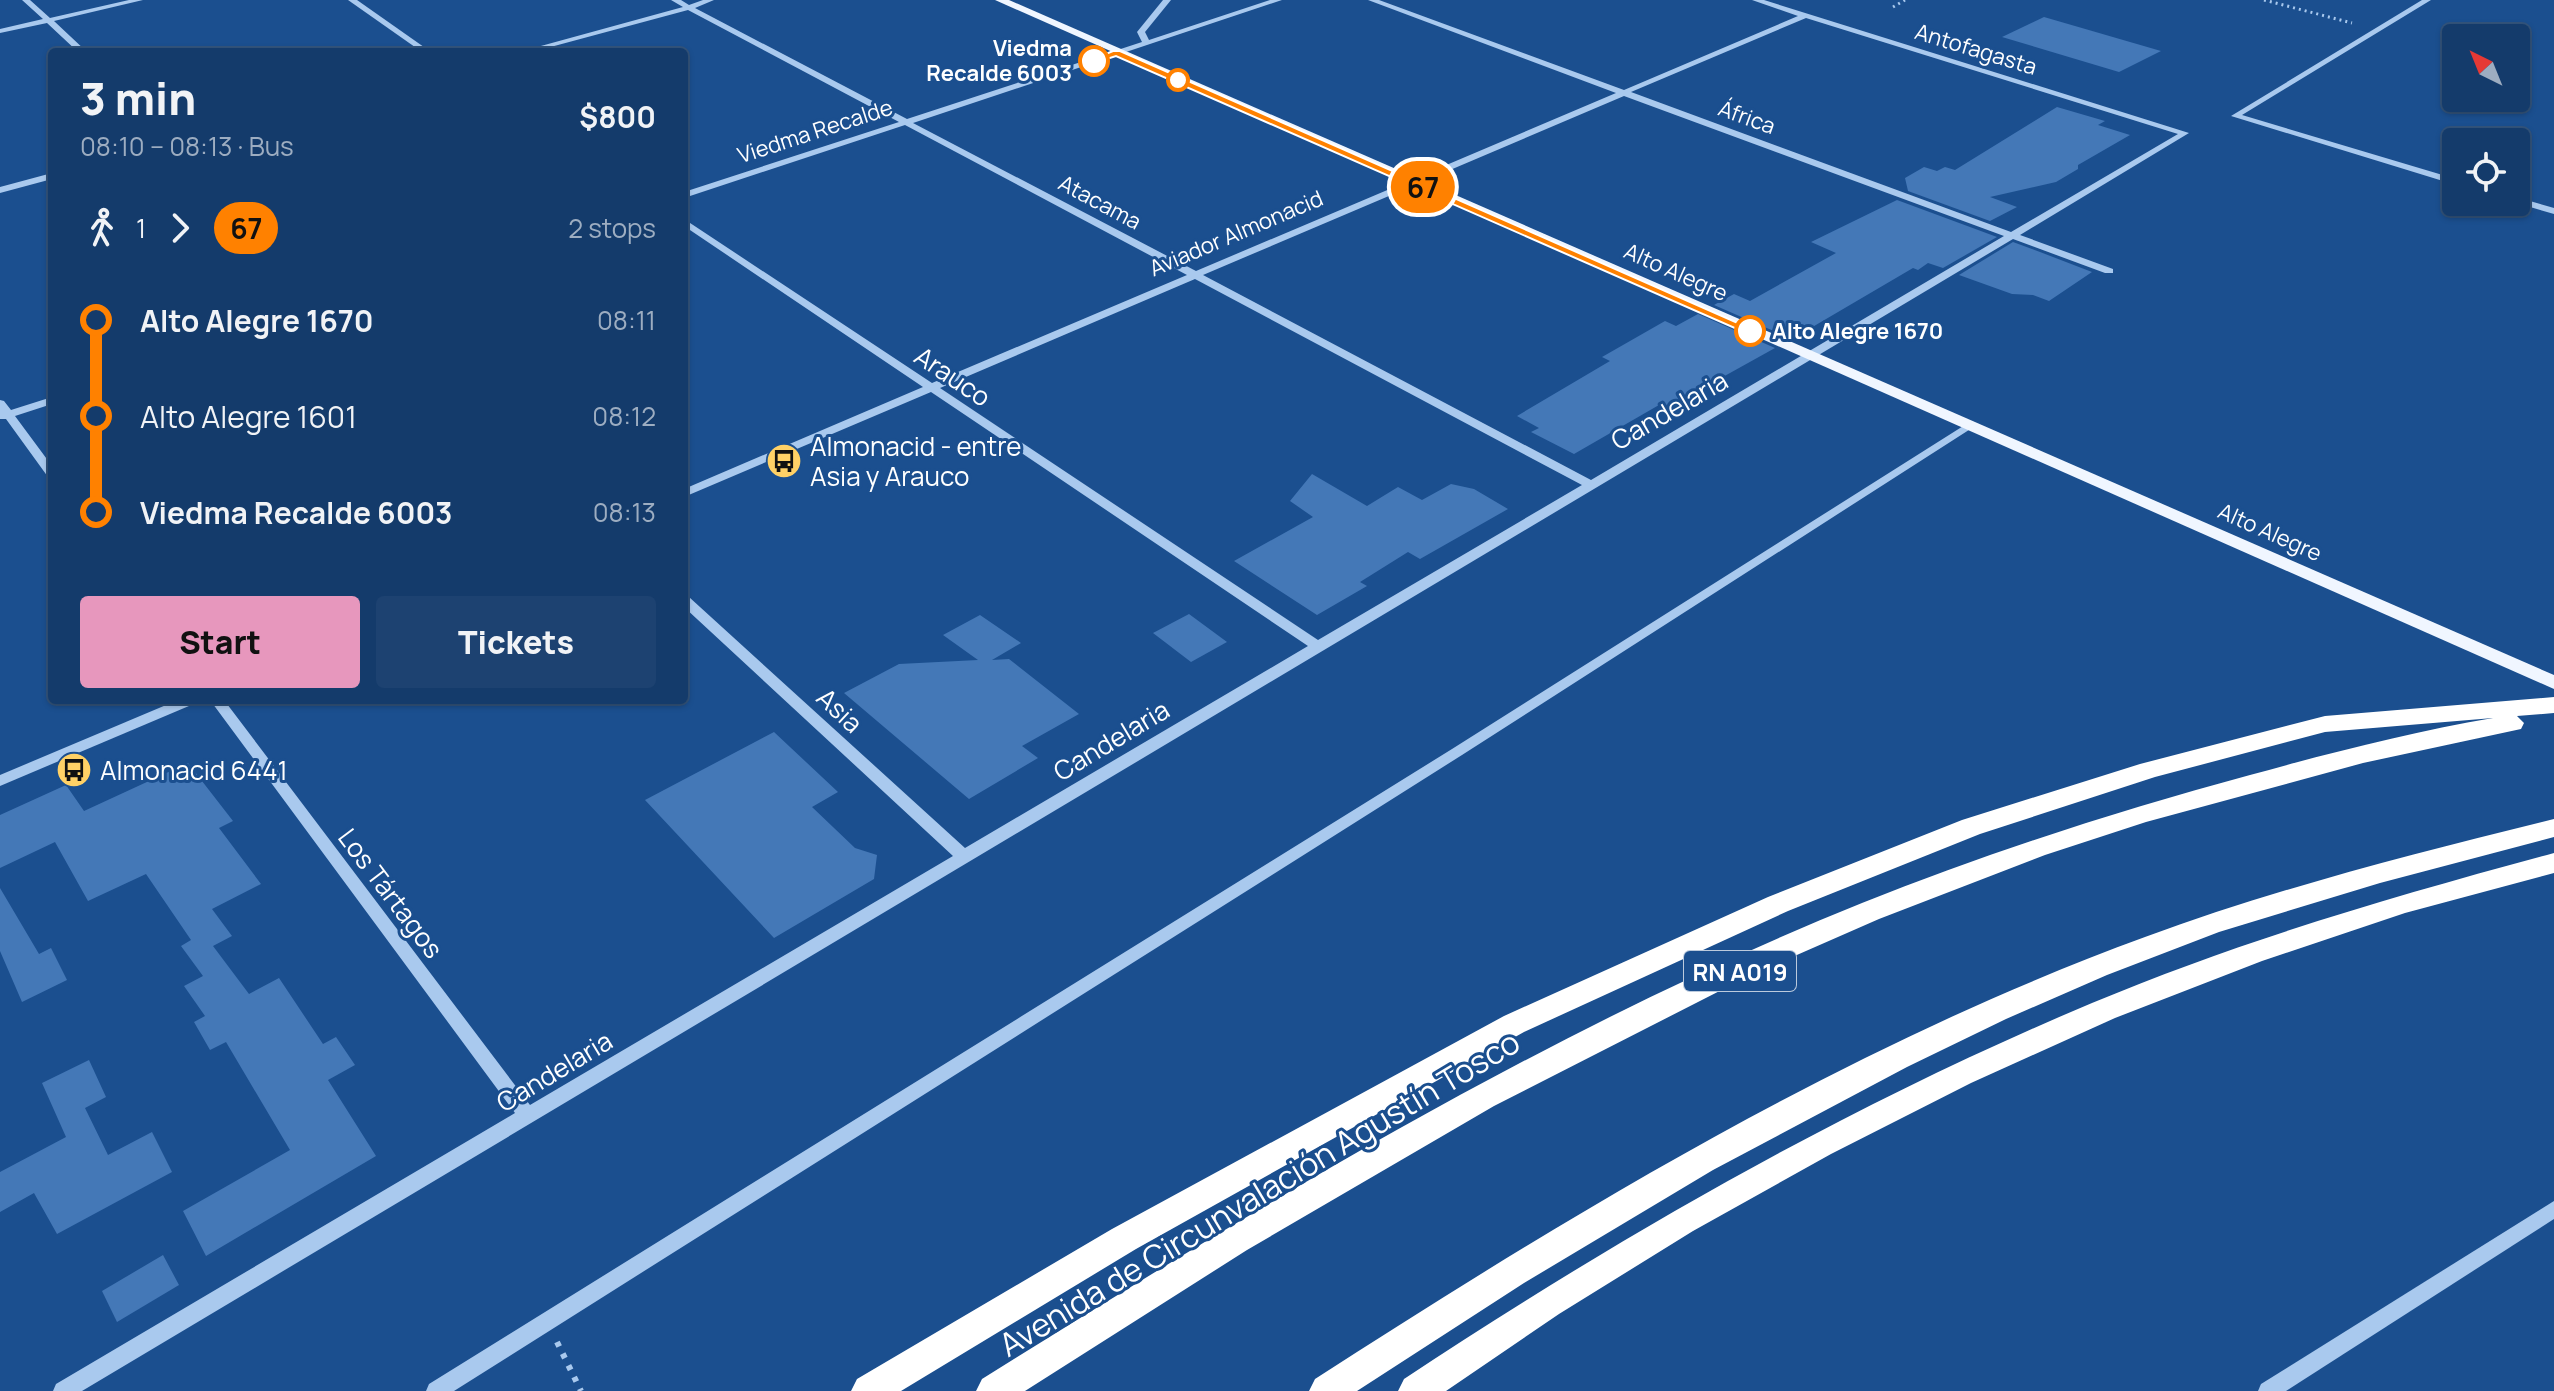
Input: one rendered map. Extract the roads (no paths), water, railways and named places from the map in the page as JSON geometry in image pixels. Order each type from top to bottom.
[{"type":"highway","points":[[869,1391],[1124,1239],[1514,1024],[1639,964],[1778,904],[1971,827],[2149,770],[2325,724],[2554,705]]},
{"type":"highway","name":"Avenida de Circunvalación Agustín Tosco","points":[[994,1391],[1161,1284],[1387,1152],[1557,1059],[1818,935],[2002,860],[2174,804],[2354,756],[2554,716]]},
{"type":"highway","points":[[1327,1391],[1485,1287],[1647,1190],[1785,1113],[1937,1037],[2100,966],[2286,899],[2554,828]]},
{"type":"highway","points":[[1416,1391],[1511,1325],[1681,1220],[1966,1070],[2133,996],[2323,928],[2469,884],[2554,863]]},
{"type":"main road","name":"Alto Alegre","points":[[1000,0],[2554,683]]},
{"type":"street","points":[[26,0],[79,48]]},
{"type":"street","points":[[0,31],[139,0]]},
{"type":"street","points":[[352,0],[421,48]]},
{"type":"street","name":"Atacama","points":[[675,0],[1590,484]]},
{"type":"street","points":[[538,48],[710,0]]},
{"type":"street","points":[[1147,43],[1141,32],[1167,0]]},
{"type":"street","name":"Viedma Recalde","points":[[688,194],[1278,0]]},
{"type":"street","name":"África","points":[[1372,0],[2109,271]]},
{"type":"street","name":"Antofagasta","points":[[1756,0],[2185,133]]},
{"type":"street","points":[[2427,0],[2235,116],[2442,178]]},
{"type":"street","name":"Aviador Almonacid","points":[[688,491],[1806,15]]},
{"type":"street","name":"Candelaria","points":[[63,1391],[2185,133]]},
{"type":"street","points":[[0,190],[48,177]]},
{"type":"street","points":[[2530,204],[2554,211]]},
{"type":"street","name":"Arauco","points":[[688,225],[1318,646]]},
{"type":"street","points":[[4,416],[48,401]]},
{"type":"street","points":[[0,403],[4,416],[48,469]]},
{"type":"street","points":[[436,1391],[1457,752],[1968,426]]},
{"type":"street","name":"Asia","points":[[688,604],[963,856]]},
{"type":"street","points":[[0,781],[182,704]]},
{"type":"street","name":"Los Tártagos","points":[[220,704],[527,1115]]},
{"type":"street","points":[[2268,1391],[2554,1209]]},
{"type":"place","name":"Viedma Recalde 6003","points":[[1094,61]]},
{"type":"place","name":"Alto Alegre 1670","points":[[1750,331]]},
{"type":"place","name":"Almonacid - entre Asia y Arauco","points":[[784,461]]},
{"type":"place","name":"Almonacid 6441","points":[[74,770]]}]
